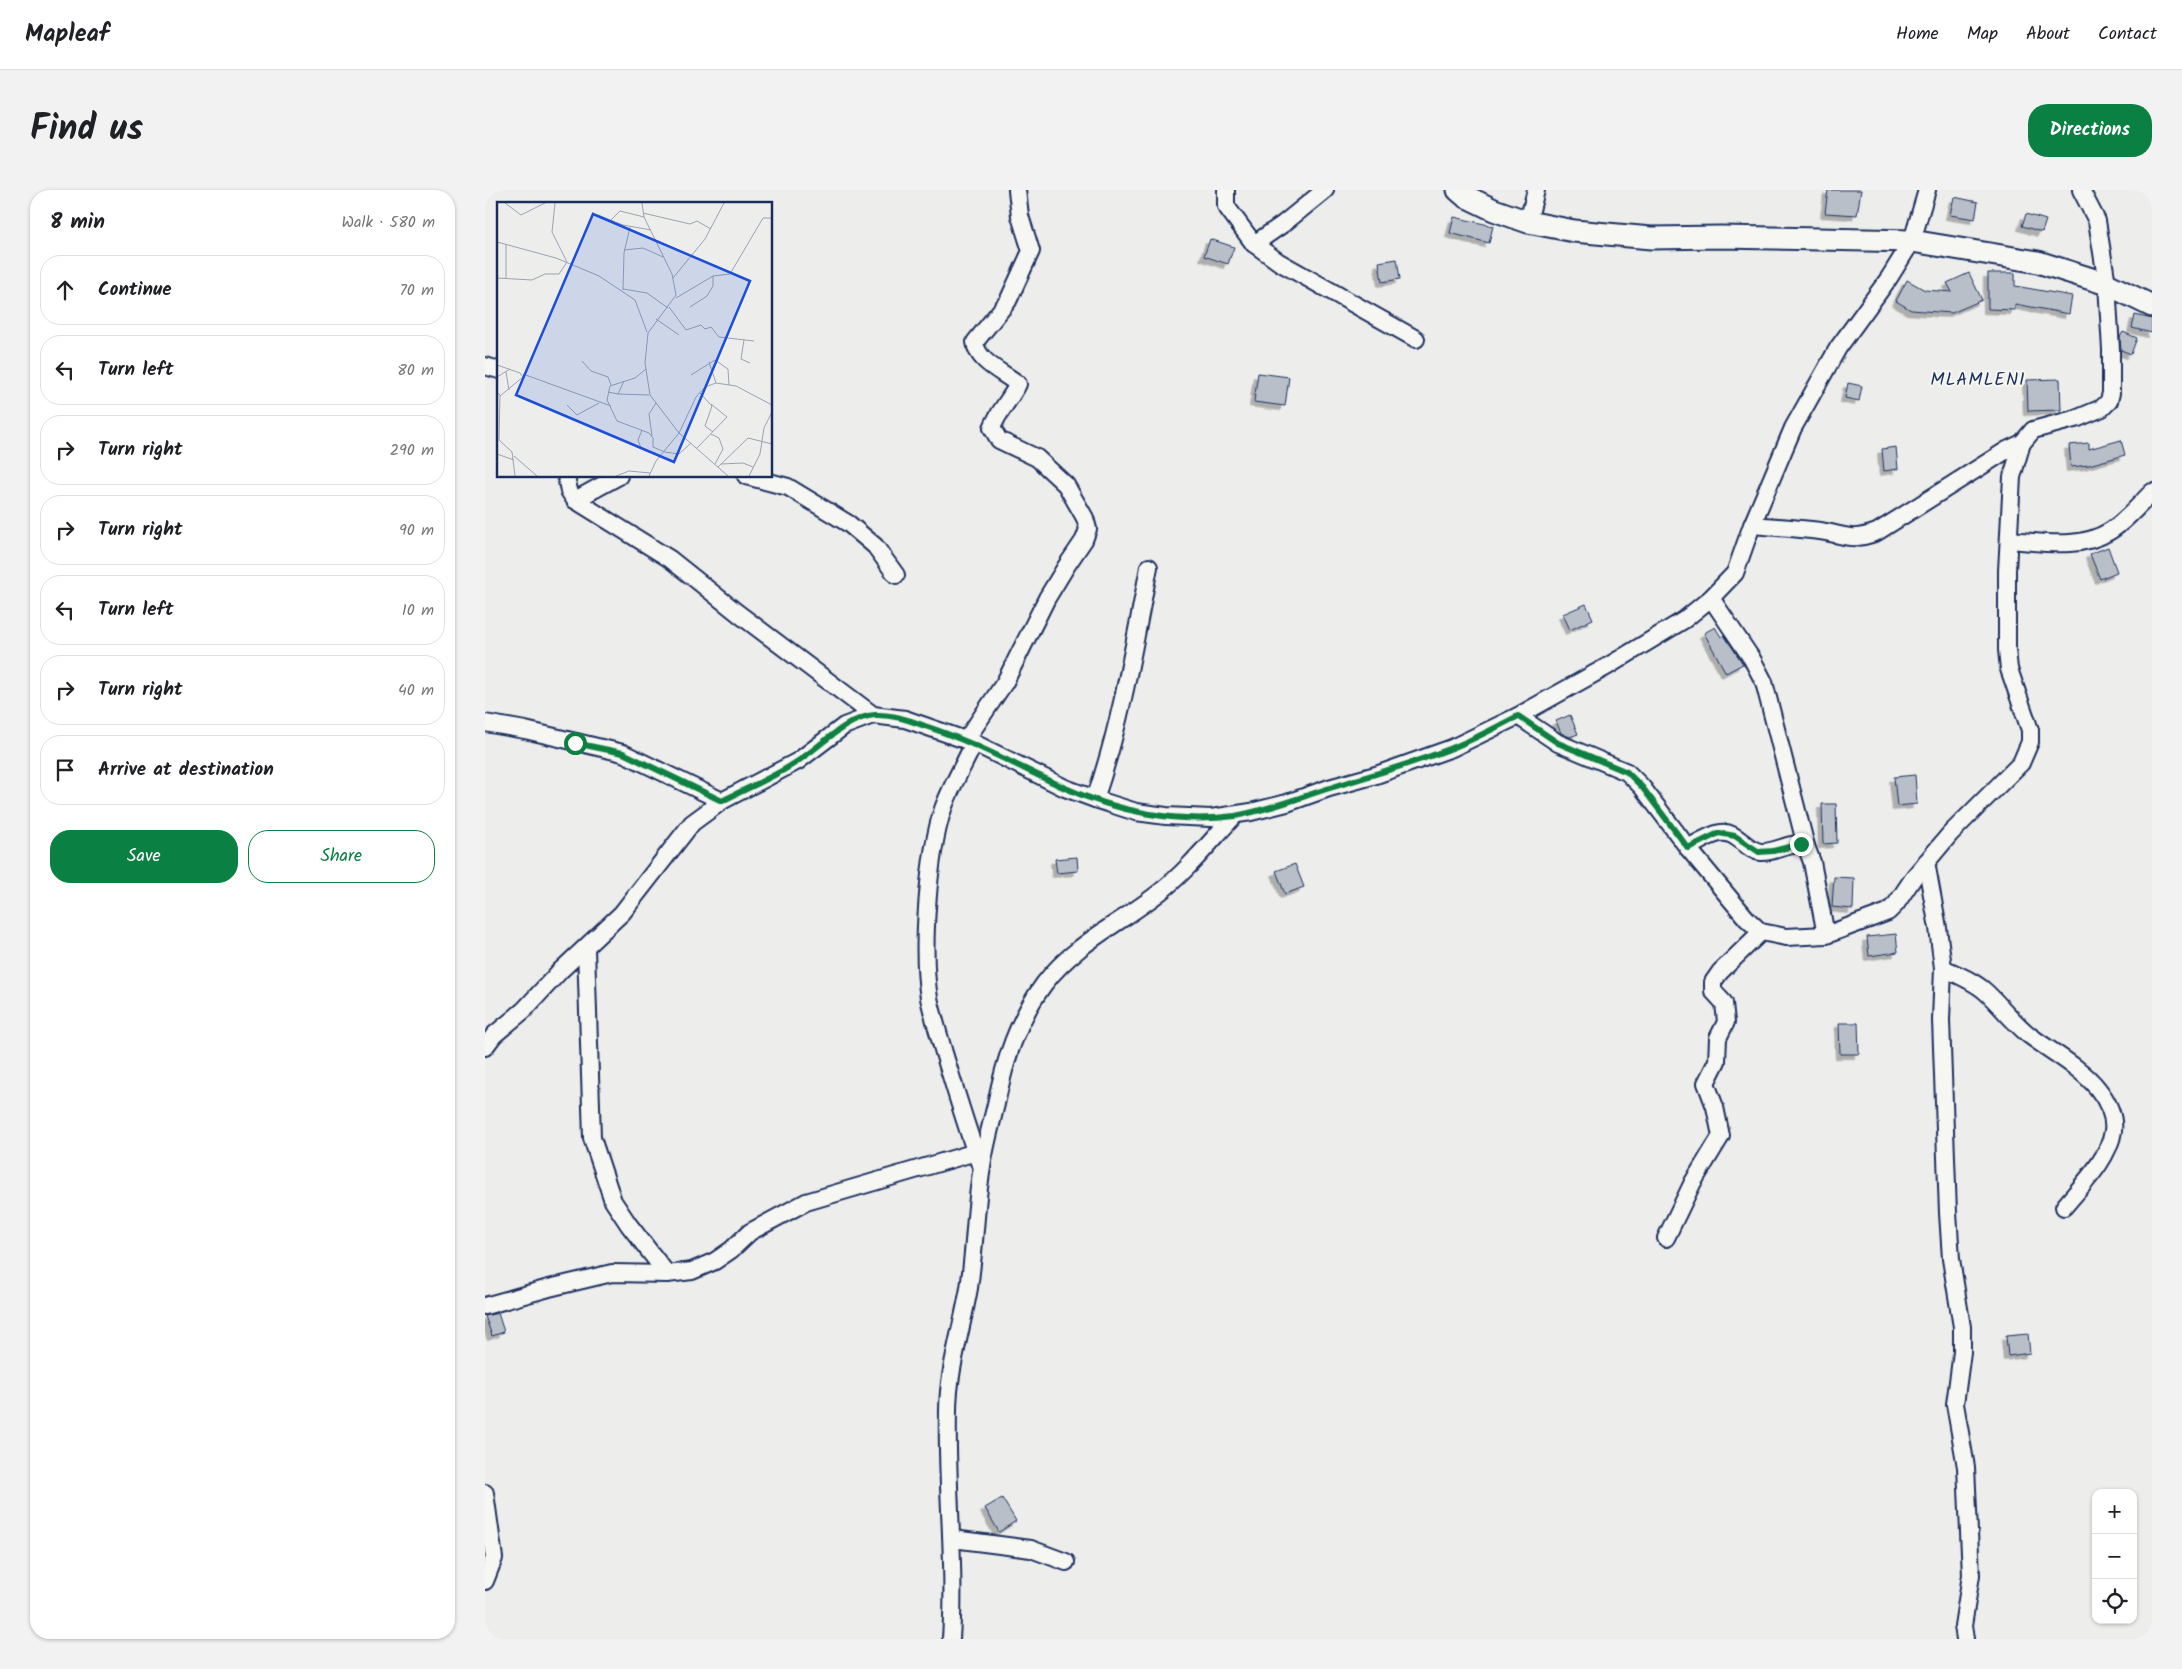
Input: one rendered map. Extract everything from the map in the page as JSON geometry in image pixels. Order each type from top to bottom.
[{"type":"main road","points":[[1458,190],[1465,196],[1494,210],[1528,222],[1574,231],[1651,238],[1721,237],[1912,241],[2038,262],[2107,284],[2152,306]]},
{"type":"street","points":[[981,1168],[932,1011],[928,989],[929,890],[935,837],[944,807],[970,742],[1005,682],[1047,598],[1084,540],[1088,529],[1085,518],[1066,485],[1037,458],[999,440],[992,428],[995,418],[1010,400],[1017,384],[983,359],[976,350],[975,342],[1008,301],[1031,251],[1021,216],[1017,190]]},
{"type":"street","points":[[1226,190],[1226,206],[1253,244],[1279,262],[1416,339]]},
{"type":"street","points":[[1253,244],[1283,224],[1325,190]]},
{"type":"street","points":[[1528,222],[1536,190]]},
{"type":"street","points":[[485,1048],[495,1035],[524,1010],[560,971],[622,913],[692,823],[722,801],[797,761],[845,726],[873,715],[905,719],[970,742],[1065,788],[1095,800],[1136,812],[1166,816],[1211,818],[1234,816],[1287,803],[1329,788],[1376,775],[1452,748],[1518,716],[1649,641],[1684,620],[1711,598],[1735,573],[1752,525],[1793,428],[1838,348],[1889,278],[1912,241],[1927,190]]},
{"type":"street","points":[[1518,716],[1558,743],[1627,772],[1642,787],[1688,848],[1747,919],[1761,932],[1786,937],[1826,935],[1888,912],[1950,834],[2021,763],[2030,742],[2030,730],[2009,669],[2008,660],[2006,609],[2012,477],[2023,443],[2033,430],[2092,412],[2102,408],[2109,401],[2111,350],[2107,284],[2097,221],[2081,190]]},
{"type":"street","points":[[1752,525],[1822,531],[1845,538],[1861,538],[1877,532],[2007,450],[2023,443]]},
{"type":"street","points":[[566,478],[569,491],[575,500],[670,559],[746,620],[873,715]]},
{"type":"street","points":[[575,500],[615,478]]},
{"type":"street","points":[[754,478],[788,487],[849,524],[875,546],[896,575]]},
{"type":"street","points":[[2009,540],[2076,543],[2100,536],[2125,519],[2152,492]]},
{"type":"street","points":[[1095,800],[1119,719],[1135,648],[1149,567]]},
{"type":"street","points":[[1711,598],[1751,659],[1763,682],[1806,846],[1813,862],[1826,935]]},
{"type":"street","points":[[485,723],[525,730],[623,753],[722,801]]},
{"type":"street","points":[[951,1639],[953,1539],[948,1408],[950,1386],[969,1284],[981,1168],[1003,1069],[1019,1024],[1031,1002],[1046,982],[1083,945],[1158,894],[1175,880],[1234,816]]},
{"type":"street","points":[[1688,848],[1712,835],[1725,833],[1735,836],[1759,852],[1773,851],[1794,844],[1806,846]]},
{"type":"street","points":[[1926,862],[1943,968],[1941,1020],[1948,1213],[1951,1259],[1962,1327],[1962,1352],[1955,1404],[1966,1467],[1971,1575],[1963,1626],[1965,1639]]},
{"type":"street","points":[[1666,1238],[1693,1182],[1721,1136],[1715,1107],[1706,1083],[1717,1061],[1718,1038],[1726,1022],[1724,1003],[1713,991],[1713,982],[1720,972],[1761,932]]},
{"type":"street","points":[[586,948],[592,1138],[613,1200],[629,1225],[667,1274]]},
{"type":"street","points":[[1943,968],[1964,977],[1985,991],[2027,1033],[2085,1076],[2107,1102],[2112,1115],[2113,1129],[2110,1142],[2094,1169],[2064,1206]]},
{"type":"street","points":[[485,1306],[558,1286],[613,1274],[667,1274],[692,1271],[731,1250],[750,1232],[806,1202],[976,1152]]},
{"type":"street","points":[[485,1493],[494,1558],[485,1581]]},
{"type":"street","points":[[953,1539],[1031,1549],[1066,1562]]},
{"type":"building","points":[[1828,190],[1861,190],[1857,215],[1825,213]]},
{"type":"building","points":[[1954,197],[1978,202],[1975,219],[1950,215]]},
{"type":"building","points":[[2026,214],[2046,220],[2042,232],[2022,226]]},
{"type":"building","points":[[1454,217],[1493,226],[1489,243],[1450,233]]},
{"type":"building","points":[[1210,239],[1234,247],[1228,264],[1204,256]]},
{"type":"building","points":[[1397,259],[1400,279],[1382,282],[1379,262]]},
{"type":"building","points":[[1969,273],[1982,300],[1952,313],[1911,310],[1896,301],[1907,280],[1925,290],[1952,292],[1947,283]]},
{"type":"building","points":[[1988,273],[2015,273],[2015,286],[2072,296],[2069,314],[2015,304],[2015,310],[1988,309]]},
{"type":"building","points":[[2135,315],[2152,319],[2152,333],[2132,328]]},
{"type":"building","points":[[2123,332],[2137,338],[2131,354],[2121,350],[2120,337]]},
{"type":"building","points":[[1258,373],[1289,377],[1285,406],[1254,402]]},
{"type":"building","points":[[2060,379],[2061,410],[2028,411],[2027,380]]},
{"type":"building","points":[[1848,383],[1862,386],[1859,401],[1845,398]]},
{"type":"building","points":[[2121,440],[2125,455],[2089,465],[2071,467],[2069,445],[2089,443],[2089,449]]},
{"type":"building","points":[[1896,447],[1898,469],[1884,471],[1882,449]]},
{"type":"building","points":[[2108,547],[2117,572],[2100,579],[2090,554]]},
{"type":"building","points":[[1586,604],[1593,619],[1570,630],[1563,614]]},
{"type":"building","points":[[1715,627],[1721,637],[1724,635],[1743,664],[1726,673],[1704,633]]},
{"type":"building","points":[[1570,715],[1578,734],[1570,737],[1561,733],[1556,721]]},
{"type":"building","points":[[1915,775],[1917,804],[1897,806],[1894,777]]},
{"type":"building","points":[[1822,804],[1836,804],[1837,843],[1823,844]]},
{"type":"building","points":[[1077,857],[1078,871],[1057,873],[1055,859]]},
{"type":"building","points":[[1295,864],[1304,887],[1285,894],[1276,871]]},
{"type":"building","points":[[1834,877],[1854,878],[1853,909],[1832,907]]},
{"type":"building","points":[[1896,934],[1898,952],[1869,956],[1867,937]]},
{"type":"building","points":[[1839,1023],[1858,1023],[1859,1054],[1840,1054]]},
{"type":"building","points":[[498,1313],[504,1332],[492,1336],[485,1316]]},
{"type":"building","points":[[2028,1334],[2030,1353],[2008,1356],[2006,1336]]},
{"type":"building","points":[[1002,1498],[1016,1521],[999,1532],[985,1508]]},
{"type":"district","name":"MLAMLENI","points":[[1978,380]]},
{"type":"route","points":[[575,743],[623,753],[722,801],[797,761],[845,726],[873,715],[885,716],[905,719],[974,743],[1065,788],[1095,800],[1136,812],[1166,816],[1211,818],[1234,816],[1287,803],[1329,788],[1376,775],[1452,748],[1518,716],[1558,743],[1627,772],[1642,787],[1688,848],[1719,833],[1735,836],[1759,852],[1773,851],[1794,844],[1801,844]]}]
